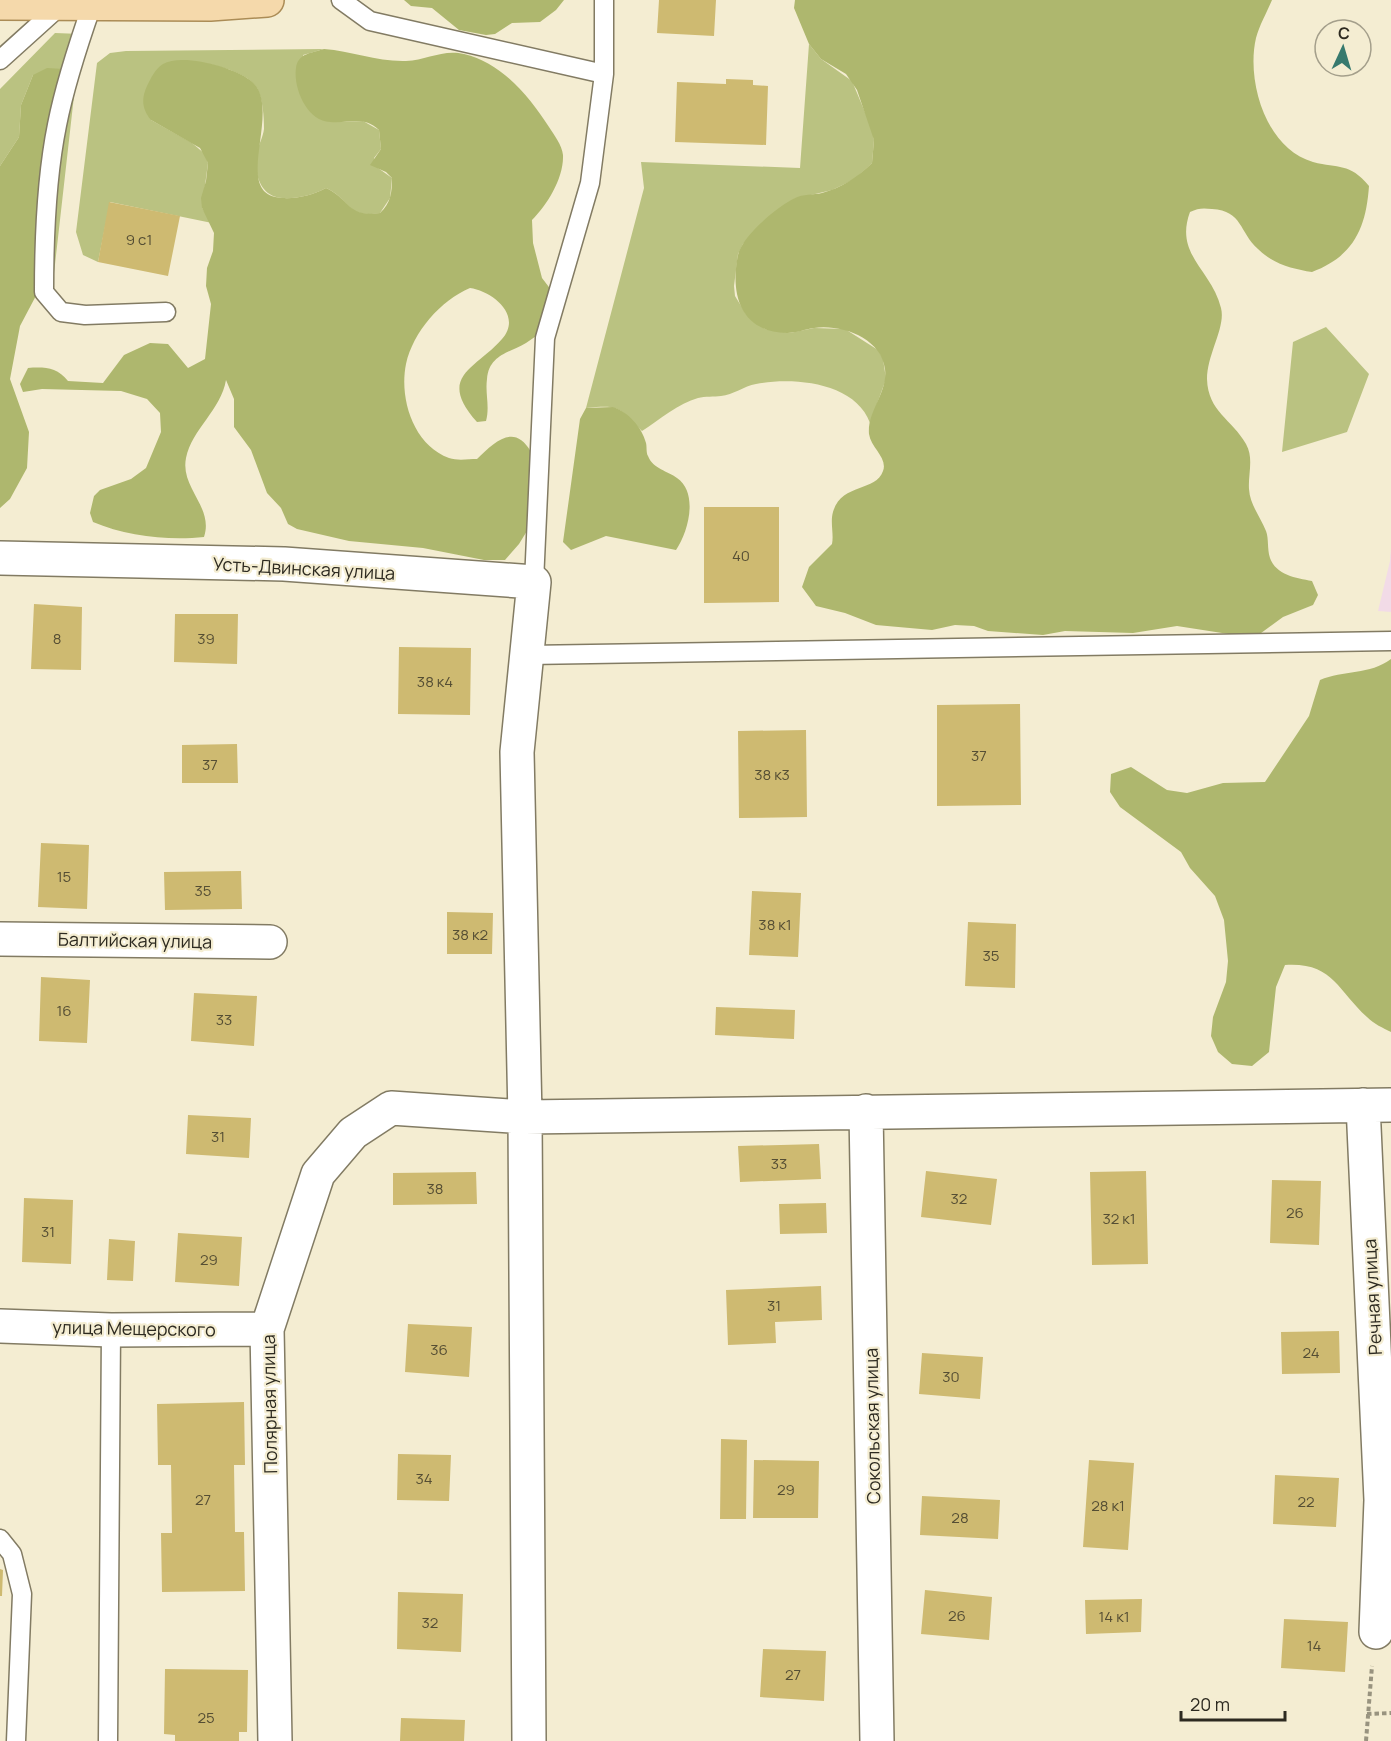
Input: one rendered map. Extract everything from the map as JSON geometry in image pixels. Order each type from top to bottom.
[{"type":"main road","points":[[0,3],[76,5],[267,0]]},
{"type":"street","name":"Усть-Двинская улица","points":[[0,558],[284,564],[534,582]]},
{"type":"street","points":[[529,1741],[525,1117],[517,752],[534,582]]},
{"type":"street","name":"Балтийская улица","points":[[0,939],[270,942]]},
{"type":"street","points":[[525,1117],[866,1110],[1377,1105]]},
{"type":"street","name":"Речная улица","points":[[1376,1632],[1381,1500],[1377,1105]]},
{"type":"street","name":"Полярная улица","points":[[275,1741],[267,1329],[318,1174],[353,1133],[391,1108],[525,1117]]},
{"type":"street","name":"Сокольская улица","points":[[866,1110],[877,1741]]},
{"type":"street","name":"улица Мещерского","points":[[0,1326],[111,1330],[267,1329]]},
{"type":"lane","points":[[341,0],[370,21],[604,74]]},
{"type":"lane","points":[[534,582],[545,338],[590,183],[604,74],[604,0]]},
{"type":"lane","points":[[0,60],[76,5]]},
{"type":"lane","points":[[76,5],[69,74],[56,127],[48,208],[44,292],[61,312],[85,315],[166,312]]},
{"type":"lane","points":[[528,655],[1390,638]]},
{"type":"lane","points":[[108,1741],[111,1330]]},
{"type":"lane","points":[[0,1539],[12,1554],[22,1594],[16,1741]]},
{"type":"path","points":[[1366,1741],[1366,1714],[1376,1632]]},
{"type":"path","points":[[1366,1714],[1391,1713]]},
{"type":"shaded area","points":[[1391,548],[1391,612],[1378,611],[1390,561]]},
{"type":"green space","points":[[404,0],[564,0],[556,10],[540,22],[512,23],[495,34],[486,35],[459,30],[432,8],[411,6]]},
{"type":"green space","points":[[795,0],[1272,0],[1257,33],[1254,55],[1257,93],[1263,111],[1283,143],[1297,155],[1313,162],[1349,170],[1362,178],[1369,186],[1361,227],[1348,249],[1338,258],[1312,272],[1277,262],[1264,254],[1252,242],[1240,223],[1230,214],[1222,211],[1203,208],[1190,212],[1186,227],[1190,251],[1216,295],[1222,315],[1208,370],[1208,390],[1216,407],[1240,435],[1248,449],[1250,495],[1266,531],[1270,558],[1282,572],[1312,581],[1318,595],[1313,605],[1283,617],[1257,636],[1177,626],[1133,633],[1065,631],[1043,635],[988,631],[974,626],[955,625],[932,630],[876,625],[845,613],[816,606],[802,587],[809,567],[832,544],[832,516],[837,503],[843,496],[879,478],[883,471],[881,457],[870,439],[869,426],[883,386],[885,369],[876,349],[858,335],[825,327],[791,333],[771,331],[758,326],[749,318],[738,297],[736,270],[738,255],[746,239],[762,222],[795,198],[836,188],[855,177],[872,163],[874,140],[857,90],[846,74],[821,59],[809,44],[794,8]]},
{"type":"green space","points":[[55,33],[81,34],[53,282],[39,290],[33,75],[21,105],[19,137],[0,166],[0,89]]},
{"type":"green space","points":[[809,44],[821,59],[852,81],[872,129],[874,140],[872,163],[855,179],[832,190],[794,199],[775,212],[743,244],[738,254],[735,296],[746,314],[765,329],[790,333],[814,328],[845,329],[878,350],[883,359],[886,379],[870,423],[862,409],[837,391],[804,382],[787,381],[756,384],[725,395],[691,400],[642,431],[618,409],[613,407],[586,408],[644,188],[641,162],[800,168]]},
{"type":"green space","points":[[324,49],[303,55],[330,122],[363,121],[379,130],[381,149],[374,158],[378,168],[392,178],[390,198],[380,213],[360,213],[326,188],[310,195],[293,198],[282,198],[268,193],[259,181],[256,167],[257,152],[264,129],[262,103],[257,88],[245,77],[236,73],[217,66],[190,61],[151,120],[192,143],[205,154],[208,163],[202,208],[212,223],[110,202],[98,262],[83,255],[76,232],[97,63],[110,53],[126,51]]},
{"type":"green space","points":[[324,49],[396,61],[449,53],[478,58],[513,82],[541,115],[561,148],[563,164],[558,182],[549,199],[532,220],[533,243],[542,278],[555,295],[549,326],[526,343],[501,356],[492,365],[487,379],[486,421],[477,422],[465,406],[460,394],[460,383],[464,374],[502,339],[508,330],[507,313],[495,299],[487,294],[470,288],[449,300],[430,318],[415,340],[404,377],[411,419],[426,443],[437,452],[452,459],[477,459],[497,442],[511,437],[518,438],[531,452],[530,526],[519,544],[505,560],[484,560],[423,548],[349,541],[297,529],[288,524],[281,508],[267,493],[251,450],[234,427],[234,399],[226,380],[218,401],[194,438],[186,458],[185,469],[188,479],[205,516],[204,537],[148,536],[106,527],[93,522],[90,513],[94,496],[100,490],[131,479],[146,468],[161,432],[160,413],[147,399],[121,391],[42,389],[23,392],[20,384],[28,368],[55,370],[68,381],[103,383],[124,355],[150,343],[168,344],[188,368],[205,359],[211,304],[206,286],[207,268],[213,251],[214,233],[202,208],[201,198],[208,163],[200,148],[151,120],[146,112],[143,104],[145,91],[158,68],[163,64],[182,60],[207,63],[232,70],[250,80],[259,92],[263,109],[258,167],[259,182],[267,193],[282,198],[293,198],[310,195],[326,188],[361,213],[380,213],[384,209],[390,197],[392,178],[386,172],[370,165],[381,149],[379,130],[361,121],[322,120],[308,110],[299,94],[296,76],[297,63],[306,54]]},
{"type":"green space","points":[[47,68],[64,69],[39,290],[20,326],[10,379],[29,432],[27,468],[10,499],[0,508],[0,166],[19,137],[21,105],[33,75]]},
{"type":"green space","points":[[1326,327],[1369,374],[1347,432],[1282,452],[1293,342]]},
{"type":"green space","points":[[613,407],[624,412],[638,426],[646,443],[647,455],[653,464],[677,478],[688,493],[690,503],[687,524],[676,550],[606,536],[571,550],[563,542],[580,419],[586,408]]},
{"type":"green space","points":[[1391,659],[1391,1032],[1370,1019],[1324,973],[1301,965],[1285,965],[1276,987],[1269,1052],[1252,1066],[1232,1064],[1218,1052],[1211,1036],[1213,1017],[1226,982],[1228,961],[1224,920],[1215,896],[1190,868],[1181,852],[1120,807],[1110,792],[1111,774],[1131,767],[1167,790],[1187,793],[1223,783],[1265,782],[1309,716],[1320,680],[1374,668]]},
{"type":"building","points":[[659,0],[716,0],[714,36],[657,33]]},
{"type":"building","points":[[726,79],[753,80],[753,85],[768,86],[766,145],[675,142],[677,82],[726,84]]},
{"type":"building","points":[[109,202],[180,216],[168,276],[98,262]]},
{"type":"building","points":[[704,507],[779,507],[779,602],[704,603]]},
{"type":"building","points":[[34,604],[82,607],[81,670],[31,669]]},
{"type":"building","points":[[175,614],[238,614],[237,664],[174,662]]},
{"type":"building","points":[[399,647],[471,648],[470,715],[398,714]]},
{"type":"building","points":[[1020,704],[1021,805],[937,806],[937,705]]},
{"type":"building","points":[[806,730],[807,817],[739,818],[738,731]]},
{"type":"building","points":[[237,744],[238,783],[182,783],[182,745]]},
{"type":"building","points":[[41,843],[89,845],[87,909],[38,907]]},
{"type":"building","points":[[241,871],[242,909],[165,910],[164,872]]},
{"type":"building","points":[[752,891],[801,893],[798,957],[749,955]]},
{"type":"building","points":[[447,912],[493,913],[492,954],[447,954]]},
{"type":"building","points":[[968,922],[1016,924],[1015,988],[965,986]]},
{"type":"building","points":[[41,977],[90,980],[87,1043],[39,1041]]},
{"type":"building","points":[[194,993],[257,996],[254,1046],[191,1041]]},
{"type":"building","points":[[716,1007],[795,1010],[794,1039],[715,1035]]},
{"type":"building","points":[[188,1115],[251,1118],[249,1158],[186,1154]]},
{"type":"building","points":[[819,1144],[821,1179],[740,1182],[738,1146]]},
{"type":"building","points":[[926,1171],[997,1179],[991,1225],[921,1217]]},
{"type":"building","points":[[1146,1171],[1148,1264],[1092,1265],[1090,1172]]},
{"type":"building","points":[[476,1172],[477,1204],[393,1205],[393,1173]]},
{"type":"building","points":[[1272,1180],[1321,1181],[1319,1245],[1270,1243]]},
{"type":"building","points":[[24,1198],[73,1200],[71,1264],[22,1262]]},
{"type":"building","points":[[826,1203],[827,1233],[780,1234],[779,1204]]},
{"type":"building","points":[[178,1233],[242,1237],[239,1286],[175,1282]]},
{"type":"building","points":[[109,1239],[135,1241],[133,1281],[107,1280]]},
{"type":"building","points":[[821,1286],[822,1320],[775,1322],[776,1343],[728,1345],[726,1290]]},
{"type":"building","points":[[408,1324],[472,1327],[469,1377],[405,1372]]},
{"type":"building","points":[[1339,1331],[1340,1373],[1282,1374],[1281,1332]]},
{"type":"building","points":[[922,1353],[983,1357],[980,1399],[919,1394]]},
{"type":"building","points":[[244,1402],[245,1465],[234,1465],[235,1532],[244,1532],[245,1591],[162,1592],[161,1533],[172,1533],[171,1465],[158,1465],[157,1404]]},
{"type":"building","points":[[721,1439],[747,1440],[746,1519],[720,1519]]},
{"type":"building","points":[[398,1454],[451,1455],[449,1501],[397,1500]]},
{"type":"building","points":[[754,1460],[819,1461],[818,1518],[753,1518]]},
{"type":"building","points":[[1089,1460],[1134,1463],[1128,1550],[1083,1547]]},
{"type":"building","points":[[1275,1475],[1339,1478],[1336,1527],[1273,1524]]},
{"type":"building","points":[[922,1496],[1000,1500],[998,1539],[920,1535]]},
{"type":"building","points":[[0,1569],[3,1570],[2,1596],[0,1596]]},
{"type":"building","points":[[925,1590],[992,1597],[989,1640],[921,1634]]},
{"type":"building","points":[[398,1592],[463,1594],[461,1652],[397,1649]]},
{"type":"building","points":[[1142,1599],[1141,1632],[1086,1634],[1085,1600]]},
{"type":"building","points":[[1284,1619],[1348,1622],[1345,1672],[1281,1668]]},
{"type":"building","points":[[763,1649],[826,1651],[824,1701],[760,1697]]},
{"type":"building","points":[[165,1669],[248,1670],[247,1732],[239,1732],[239,1741],[175,1741],[175,1735],[164,1734]]},
{"type":"building","points":[[401,1718],[465,1720],[464,1741],[400,1741]]}]
